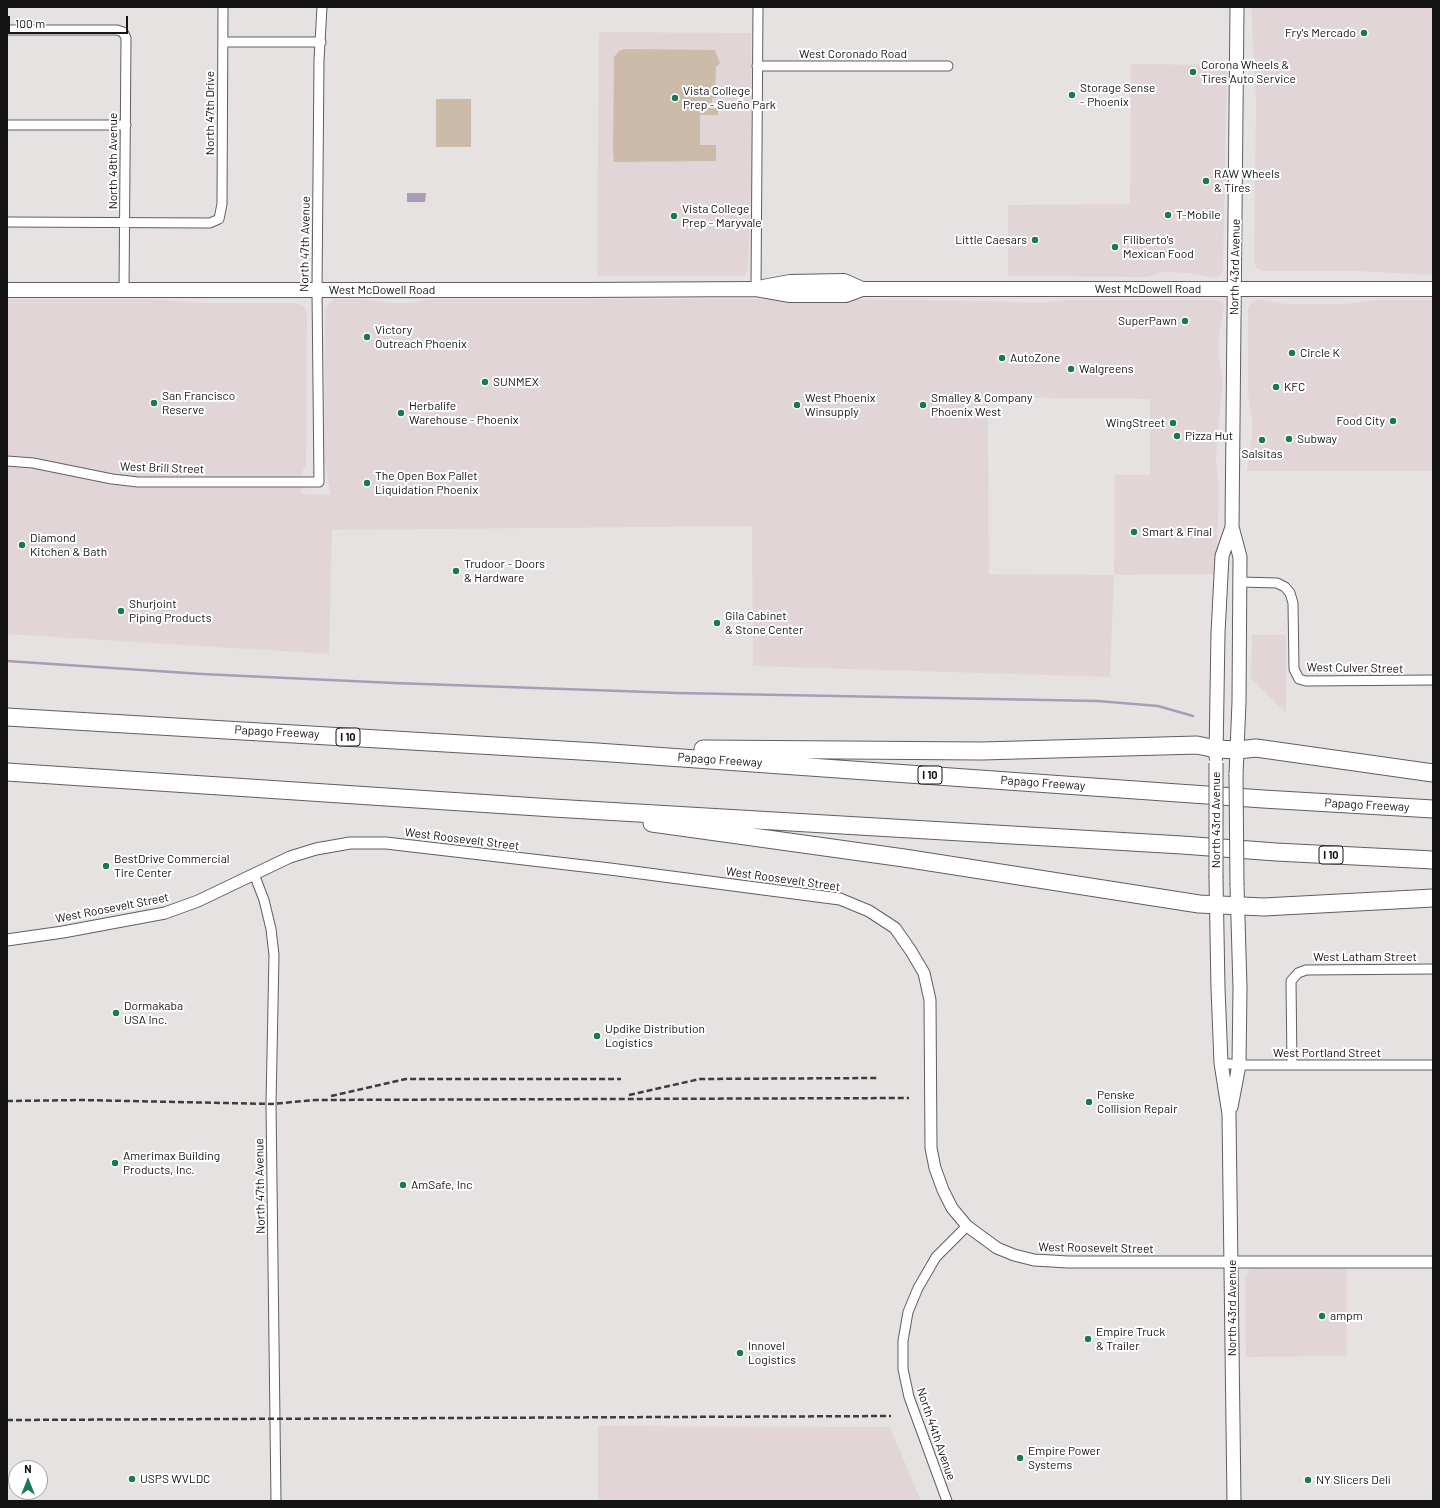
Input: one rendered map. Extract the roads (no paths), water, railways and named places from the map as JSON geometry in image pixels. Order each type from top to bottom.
[{"type":"highway","points":[[7,709],[100,722]]},
{"type":"highway","name":"Papago Freeway","points":[[7,716],[597,752],[1433,809]]},
{"type":"highway","points":[[597,752],[732,749],[982,752],[1197,745],[1216,756],[1237,756],[1256,748],[1433,773]]},
{"type":"highway","name":"I 10","points":[[7,772],[553,808],[1182,845],[1276,852],[1433,860]]},
{"type":"highway","points":[[7,778],[98,779]]},
{"type":"highway","points":[[553,808],[696,830],[904,858],[1216,906],[1295,906],[1433,898]]},
{"type":"main road","name":"North 43rd Avenue","points":[[1230,1114],[1239,1065],[1237,756],[1240,557],[1232,527],[1237,7]]},
{"type":"main road","name":"West McDowell Road","points":[[7,290],[756,289],[790,282],[844,281],[862,290],[1433,289]]},
{"type":"main road","name":"North 43rd Avenue","points":[[1232,527],[1222,556],[1218,633],[1216,906],[1221,1063],[1230,1114],[1234,1501]]},
{"type":"main road","points":[[1222,556],[1240,557]]},
{"type":"main road","points":[[1222,556],[1240,582]]},
{"type":"street","name":"North 47th Drive","points":[[125,222],[210,223],[219,219],[222,204],[223,7]]},
{"type":"street","name":"North 47th Avenue","points":[[319,482],[317,290],[319,60],[322,7]]},
{"type":"street","points":[[756,289],[758,7]]},
{"type":"street","name":"North 48th Avenue","points":[[7,30],[117,30],[123,32],[126,38],[124,290]]},
{"type":"street","points":[[223,42],[320,42]]},
{"type":"street","name":"West Coronado Road","points":[[757,66],[948,66]]},
{"type":"street","points":[[7,125],[126,125]]},
{"type":"street","points":[[7,222],[125,222]]},
{"type":"street","name":"West Brill Street","points":[[7,461],[33,463],[112,479],[138,482],[319,482]]},
{"type":"street","name":"West Culver Street","points":[[1240,582],[1277,583],[1285,587],[1290,593],[1293,602],[1294,669],[1299,679],[1306,681],[1433,680]]},
{"type":"street","name":"West Roosevelt Street","points":[[7,940],[63,932],[165,913],[198,900],[290,857],[316,849],[350,843],[386,843],[610,869],[820,895],[840,899],[857,905],[895,928],[924,973],[930,1000],[932,1148],[935,1168],[942,1190],[952,1208],[966,1226],[997,1248],[1014,1255],[1034,1260],[1068,1262],[1433,1262]]},
{"type":"street","name":"North 47th Avenue","points":[[254,874],[264,900],[271,929],[274,955],[271,1111],[276,1501]]},
{"type":"street","name":"West Latham Street","points":[[1292,1064],[1291,981],[1298,973],[1306,970],[1433,969]]},
{"type":"street","name":"West Portland Street","points":[[1221,1063],[1239,1065],[1433,1065]]},
{"type":"street","name":"North 44th Avenue","points":[[947,1501],[909,1397],[903,1369],[903,1341],[908,1312],[918,1288],[936,1257],[966,1226]]},
{"type":"waterway","points":[[7,661],[202,674],[394,683],[677,693],[1098,701],[1158,706],[1193,716]]},
{"type":"railway","points":[[629,1095],[700,1079],[879,1078]]},
{"type":"railway","points":[[331,1096],[406,1079],[621,1079]]},
{"type":"railway","points":[[7,1101],[81,1100],[271,1104],[315,1100],[909,1098]]},
{"type":"railway","points":[[7,1420],[891,1416]]},
{"type":"place","name":"Fry's Mercado","points":[[1364,33]]},
{"type":"place","name":"Corona Wheels & Tires Auto Service","points":[[1193,72]]},
{"type":"place","name":"Storage Sense - Phoenix","points":[[1072,95]]},
{"type":"place","name":"Vista College Prep - Sueño Park","points":[[675,98]]},
{"type":"place","name":"RAW Wheels & Tires","points":[[1206,181]]},
{"type":"place","name":"T-Mobile","points":[[1168,215]]},
{"type":"place","name":"Vista College Prep - Maryvale","points":[[674,216]]},
{"type":"place","name":"Little Caesars","points":[[1035,240]]},
{"type":"place","name":"Filiberto's Mexican Food","points":[[1115,247]]},
{"type":"place","name":"SuperPawn","points":[[1185,321]]},
{"type":"place","name":"Victory Outreach Phoenix","points":[[367,337]]},
{"type":"place","name":"Circle K","points":[[1292,353]]},
{"type":"place","name":"AutoZone","points":[[1002,358]]},
{"type":"place","name":"Walgreens","points":[[1071,369]]},
{"type":"place","name":"SUNMEX","points":[[485,382]]},
{"type":"place","name":"KFC","points":[[1276,387]]},
{"type":"place","name":"San Francisco Reserve","points":[[154,403]]},
{"type":"place","name":"West Phoenix Winsupply","points":[[797,405]]},
{"type":"place","name":"Smalley & Company Phoenix West","points":[[923,405]]},
{"type":"place","name":"Herbalife Warehouse - Phoenix","points":[[401,413]]},
{"type":"place","name":"Food City","points":[[1393,421]]},
{"type":"place","name":"WingStreet","points":[[1173,423]]},
{"type":"place","name":"Pizza Hut","points":[[1177,436]]},
{"type":"place","name":"Subway","points":[[1289,439]]},
{"type":"place","name":"Salsitas","points":[[1262,440]]},
{"type":"place","name":"The Open Box Pallet Liquidation Phoenix","points":[[367,483]]},
{"type":"place","name":"Smart & Final","points":[[1134,532]]},
{"type":"place","name":"Diamond Kitchen & Bath","points":[[22,545]]},
{"type":"place","name":"Trudoor - Doors & Hardware","points":[[456,571]]},
{"type":"place","name":"Shurjoint Piping Products","points":[[121,611]]},
{"type":"place","name":"Gila Cabinet & Stone Center","points":[[717,623]]},
{"type":"place","name":"BestDrive Commercial Tire Center","points":[[106,866]]},
{"type":"place","name":"Dormakaba USA Inc.","points":[[116,1013]]},
{"type":"place","name":"Updike Distribution Logistics","points":[[597,1036]]},
{"type":"place","name":"Penske Collision Repair","points":[[1089,1102]]},
{"type":"place","name":"Amerimax Building Products, Inc.","points":[[115,1163]]},
{"type":"place","name":"AmSafe, Inc","points":[[403,1185]]},
{"type":"place","name":"ampm","points":[[1322,1316]]},
{"type":"place","name":"Empire Truck & Trailer","points":[[1088,1339]]},
{"type":"place","name":"Innovel Logistics","points":[[740,1353]]},
{"type":"place","name":"Empire Power Systems","points":[[1020,1458]]},
{"type":"place","name":"USPS WVLDC","points":[[132,1479]]},
{"type":"place","name":"NY Slicers Deli","points":[[1308,1480]]}]
